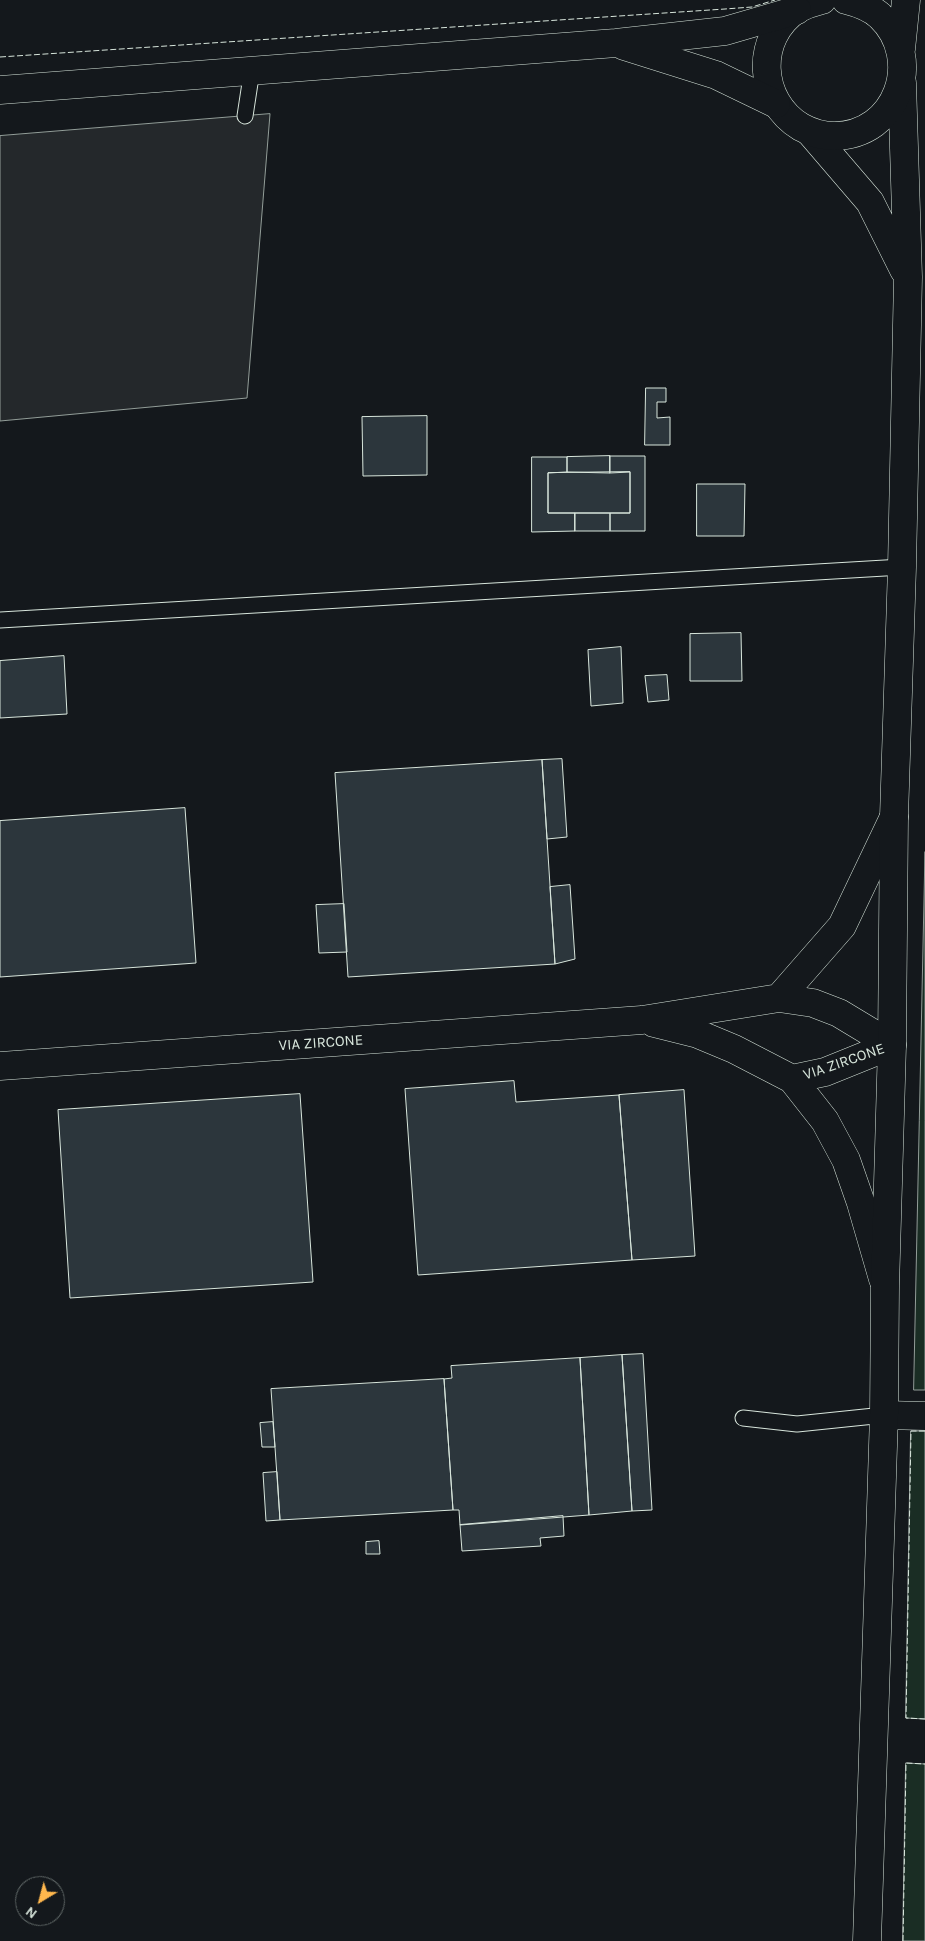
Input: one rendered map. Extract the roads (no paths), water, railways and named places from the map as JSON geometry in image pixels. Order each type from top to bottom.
[{"type":"main road","points":[[0,90],[616,43],[725,31],[797,10],[822,0]]},
{"type":"main road","points":[[846,0],[863,5],[880,15],[893,31],[901,49],[904,65],[902,82],[908,276],[915,359],[902,567],[894,817],[892,1045],[885,1287],[884,1416],[867,1941]]},
{"type":"main road","points":[[901,49],[906,0]]},
{"type":"main road","points":[[776,104],[768,84],[766,63],[769,49],[781,24],[797,10]]},
{"type":"main road","points":[[616,43],[716,75],[776,104],[791,120],[810,132],[870,202],[908,276]]},
{"type":"main road","points":[[810,132],[833,136],[856,133],[877,122],[893,104],[902,82]]},
{"type":"main road","points":[[779,998],[842,926],[894,817]]},
{"type":"main road","name":"VIA ZIRCONE","points":[[0,1066],[642,1020],[779,998],[813,1003],[839,1013],[892,1045]]},
{"type":"main road","name":"VIA ZIRCONE","points":[[642,1020],[698,1034],[734,1049],[792,1079],[825,1121],[846,1160],[861,1203],[885,1287]]},
{"type":"main road","name":"VIA ZIRCONE","points":[[792,1079],[825,1072],[892,1045]]},
{"type":"main road","points":[[884,1416],[925,1416]]},
{"type":"lane","points":[[245,116],[252,70]]},
{"type":"lane","points":[[0,620],[902,567]]},
{"type":"lane","points":[[743,1418],[797,1424],[884,1416]]}]
